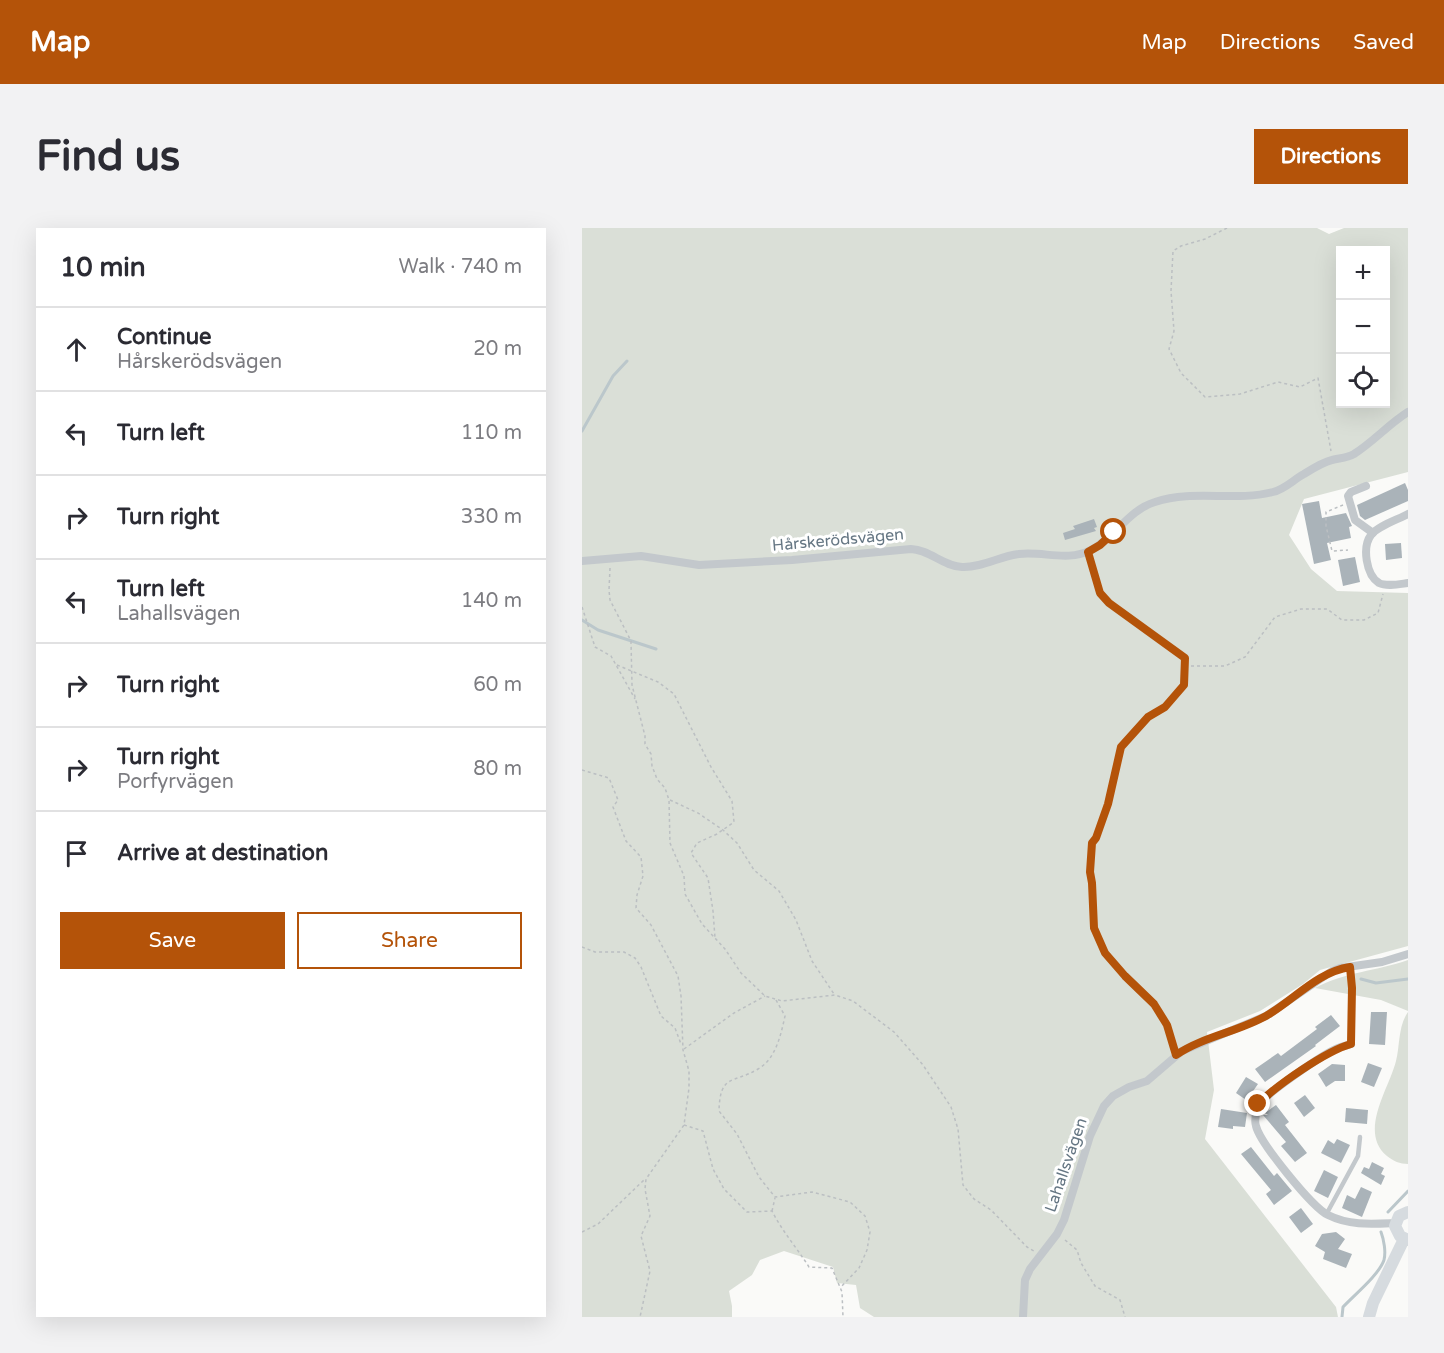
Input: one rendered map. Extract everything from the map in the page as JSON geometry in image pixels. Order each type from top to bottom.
[{"type":"street","name":"Hårskerödsvägen","points":[[582,561],[641,556],[699,565],[792,560],[911,549],[923,551],[949,565],[963,567],[1021,554],[1070,557],[1088,552],[1100,545],[1142,507],[1154,502],[1188,495],[1253,495],[1275,492],[1333,460],[1352,455],[1408,412]]},
{"type":"street","points":[[1366,486],[1349,494],[1349,503],[1355,520],[1372,533]]},
{"type":"street","points":[[1408,514],[1372,533],[1367,540],[1367,558],[1375,579],[1386,584],[1408,584]]},
{"type":"street","name":"Lahallsvägen","points":[[1023,1317],[1025,1280],[1030,1269],[1057,1234],[1071,1201],[1090,1136],[1104,1106],[1113,1096],[1124,1089],[1147,1081],[1176,1055],[1194,1045],[1266,1016],[1325,975],[1340,968],[1382,962],[1408,954]]},
{"type":"street","points":[[1351,1044],[1336,1048],[1268,1094],[1258,1104],[1256,1125],[1262,1138],[1308,1198],[1327,1214],[1354,1224],[1396,1224]]},
{"type":"street","points":[[1369,1317],[1384,1277],[1406,1239],[1398,1234],[1396,1224],[1399,1216],[1408,1212]]},
{"type":"lane","points":[[1327,1214],[1358,1156],[1360,1137]]},
{"type":"path","points":[[1227,228],[1205,239],[1173,250],[1171,291],[1174,331],[1169,349],[1180,373],[1205,397],[1240,394],[1278,382],[1300,387],[1318,378],[1333,460]]},
{"type":"path","points":[[1348,550],[1332,551],[1325,514],[1329,510],[1349,503]]},
{"type":"path","points":[[1088,552],[1100,593],[1128,619],[1185,658],[1184,685],[1165,707],[1148,717],[1121,747],[1108,804],[1096,838],[1092,843],[1090,872],[1094,928],[1105,953],[1154,1004],[1167,1025],[1176,1055]]},
{"type":"path","points":[[611,560],[610,600],[630,641],[632,685],[645,744],[651,754],[652,766],[657,779],[665,788],[669,800],[670,843],[684,876],[685,894],[702,924],[725,949],[741,974],[765,996],[782,1000],[835,995],[853,1001],[894,1032],[923,1065],[951,1107],[958,1129],[963,1185],[1026,1247],[1040,1255]]},
{"type":"path","points":[[1185,666],[1225,666],[1245,657],[1275,616],[1301,609],[1327,609],[1342,620],[1364,620],[1378,613],[1386,584]]},
{"type":"path","points":[[582,607],[595,646],[611,656],[636,701]]},
{"type":"path","points":[[617,665],[658,682],[674,694],[711,767],[732,801],[734,822],[697,843],[691,853],[708,878],[714,938]]},
{"type":"path","points":[[582,770],[609,778],[618,800],[613,807],[626,841],[641,857],[643,876],[636,908],[651,925],[678,976],[683,1050]]},
{"type":"path","points":[[669,800],[698,813],[723,830],[737,843],[754,870],[778,891],[796,920],[812,961],[835,995]]},
{"type":"path","points":[[582,947],[595,952],[624,952],[635,958],[661,1016],[675,1028],[679,1035],[689,1071],[684,1125],[646,1179],[598,1224],[582,1232]]},
{"type":"path","points":[[1350,967],[1351,1044]]},
{"type":"path","points":[[683,1050],[726,1018],[765,996]]},
{"type":"path","points":[[775,999],[785,1016],[778,1045],[760,1069],[726,1083],[719,1095],[719,1111],[737,1134],[759,1177],[775,1197]]},
{"type":"path","points":[[684,1125],[703,1131],[713,1168],[724,1189],[747,1212],[772,1211]]},
{"type":"path","points":[[640,1317],[650,1271],[640,1236],[650,1216],[645,1189],[646,1179]]},
{"type":"path","points":[[775,1197],[812,1192],[850,1202],[865,1216],[870,1233],[867,1250],[860,1268],[840,1288]]},
{"type":"path","points":[[775,1197],[772,1211],[779,1225],[809,1267],[832,1268],[840,1288],[843,1317]]},
{"type":"path","points":[[1057,1234],[1077,1250],[1081,1263],[1095,1286],[1120,1300],[1125,1317]]},
{"type":"shaded area","points":[[582,228],[1317,228],[1329,234],[1344,228],[1408,228],[1408,472],[1304,499],[1289,535],[1311,569],[1337,591],[1408,593],[1408,946],[1320,970],[1303,984],[1260,1011],[1207,1032],[1214,1090],[1205,1139],[1336,1307],[1338,1317],[874,1317],[860,1308],[856,1285],[837,1283],[833,1267],[784,1251],[760,1260],[752,1275],[729,1291],[732,1317],[582,1317]]},
{"type":"shaded area","points":[[1408,960],[1408,1011],[1381,1000],[1315,988],[1337,978]]},
{"type":"shaded area","points":[[1408,1012],[1408,1164],[1397,1162],[1387,1156],[1379,1146],[1375,1135],[1375,1123],[1396,1061],[1401,1030]]},
{"type":"building","points":[[1405,483],[1408,490],[1408,501],[1365,520],[1360,516],[1357,505]]},
{"type":"building","points":[[1319,501],[1322,518],[1346,513],[1352,526],[1349,527],[1351,538],[1327,543],[1331,560],[1314,564],[1302,504]]},
{"type":"building","points":[[1094,519],[1096,531],[1065,540],[1063,533],[1075,529],[1073,526]]},
{"type":"building","points":[[1401,543],[1402,558],[1386,560],[1385,544]]},
{"type":"building","points":[[1355,557],[1360,582],[1343,586],[1338,560]]},
{"type":"building","points":[[1371,1012],[1387,1012],[1385,1045],[1369,1044]]},
{"type":"building","points":[[1331,1015],[1340,1026],[1265,1082],[1255,1069],[1278,1053],[1281,1056],[1317,1029],[1315,1027]]},
{"type":"building","points":[[1368,1063],[1382,1068],[1374,1087],[1361,1082]]},
{"type":"building","points":[[1332,1064],[1345,1065],[1345,1081],[1335,1081],[1326,1087],[1318,1074]]},
{"type":"building","points":[[1246,1077],[1258,1084],[1249,1097],[1249,1102],[1236,1093]]},
{"type":"building","points":[[1305,1095],[1315,1108],[1304,1117],[1294,1103]]},
{"type":"building","points":[[1276,1105],[1289,1122],[1285,1125],[1307,1153],[1295,1162],[1281,1146],[1286,1142],[1263,1115],[1268,1115],[1265,1113]]},
{"type":"building","points":[[1346,1108],[1368,1110],[1367,1124],[1345,1122]]},
{"type":"building","points":[[1221,1109],[1247,1113],[1245,1127],[1233,1126],[1233,1129],[1218,1127]]},
{"type":"building","points":[[1337,1139],[1350,1145],[1341,1163],[1321,1153],[1328,1140],[1334,1144]]},
{"type":"building","points":[[1251,1147],[1274,1176],[1277,1173],[1292,1191],[1274,1205],[1266,1194],[1271,1190],[1241,1154]]},
{"type":"building","points":[[1372,1162],[1384,1168],[1381,1174],[1385,1176],[1381,1185],[1361,1173],[1364,1167],[1369,1169]]},
{"type":"building","points":[[1324,1170],[1338,1177],[1328,1198],[1314,1191]]},
{"type":"building","points":[[1361,1187],[1372,1192],[1362,1217],[1342,1208],[1347,1195],[1355,1199]]},
{"type":"building","points":[[1301,1208],[1313,1224],[1301,1233],[1289,1217]]},
{"type":"building","points":[[1336,1232],[1345,1239],[1338,1249],[1352,1254],[1346,1268],[1323,1259],[1325,1252],[1315,1246],[1322,1234]]},
{"type":"waterway","points":[[582,431],[613,376],[627,361]]},
{"type":"waterway","points":[[582,620],[598,630],[656,649]]},
{"type":"waterway","points":[[1361,979],[1376,983],[1408,979]]},
{"type":"waterway","points":[[1388,1212],[1408,1191]]},
{"type":"waterway","points":[[1342,1317],[1343,1307],[1371,1279],[1384,1260],[1381,1232]]},
{"type":"route","points":[[1114,532],[1088,552],[1100,593],[1128,619],[1185,658],[1184,685],[1165,707],[1148,717],[1121,747],[1108,804],[1096,838],[1092,843],[1090,876],[1093,920],[1105,953],[1154,1004],[1167,1025],[1176,1055],[1194,1045],[1255,1022],[1325,975],[1340,968],[1350,967],[1351,1044],[1336,1048],[1268,1094],[1258,1104]]}]
